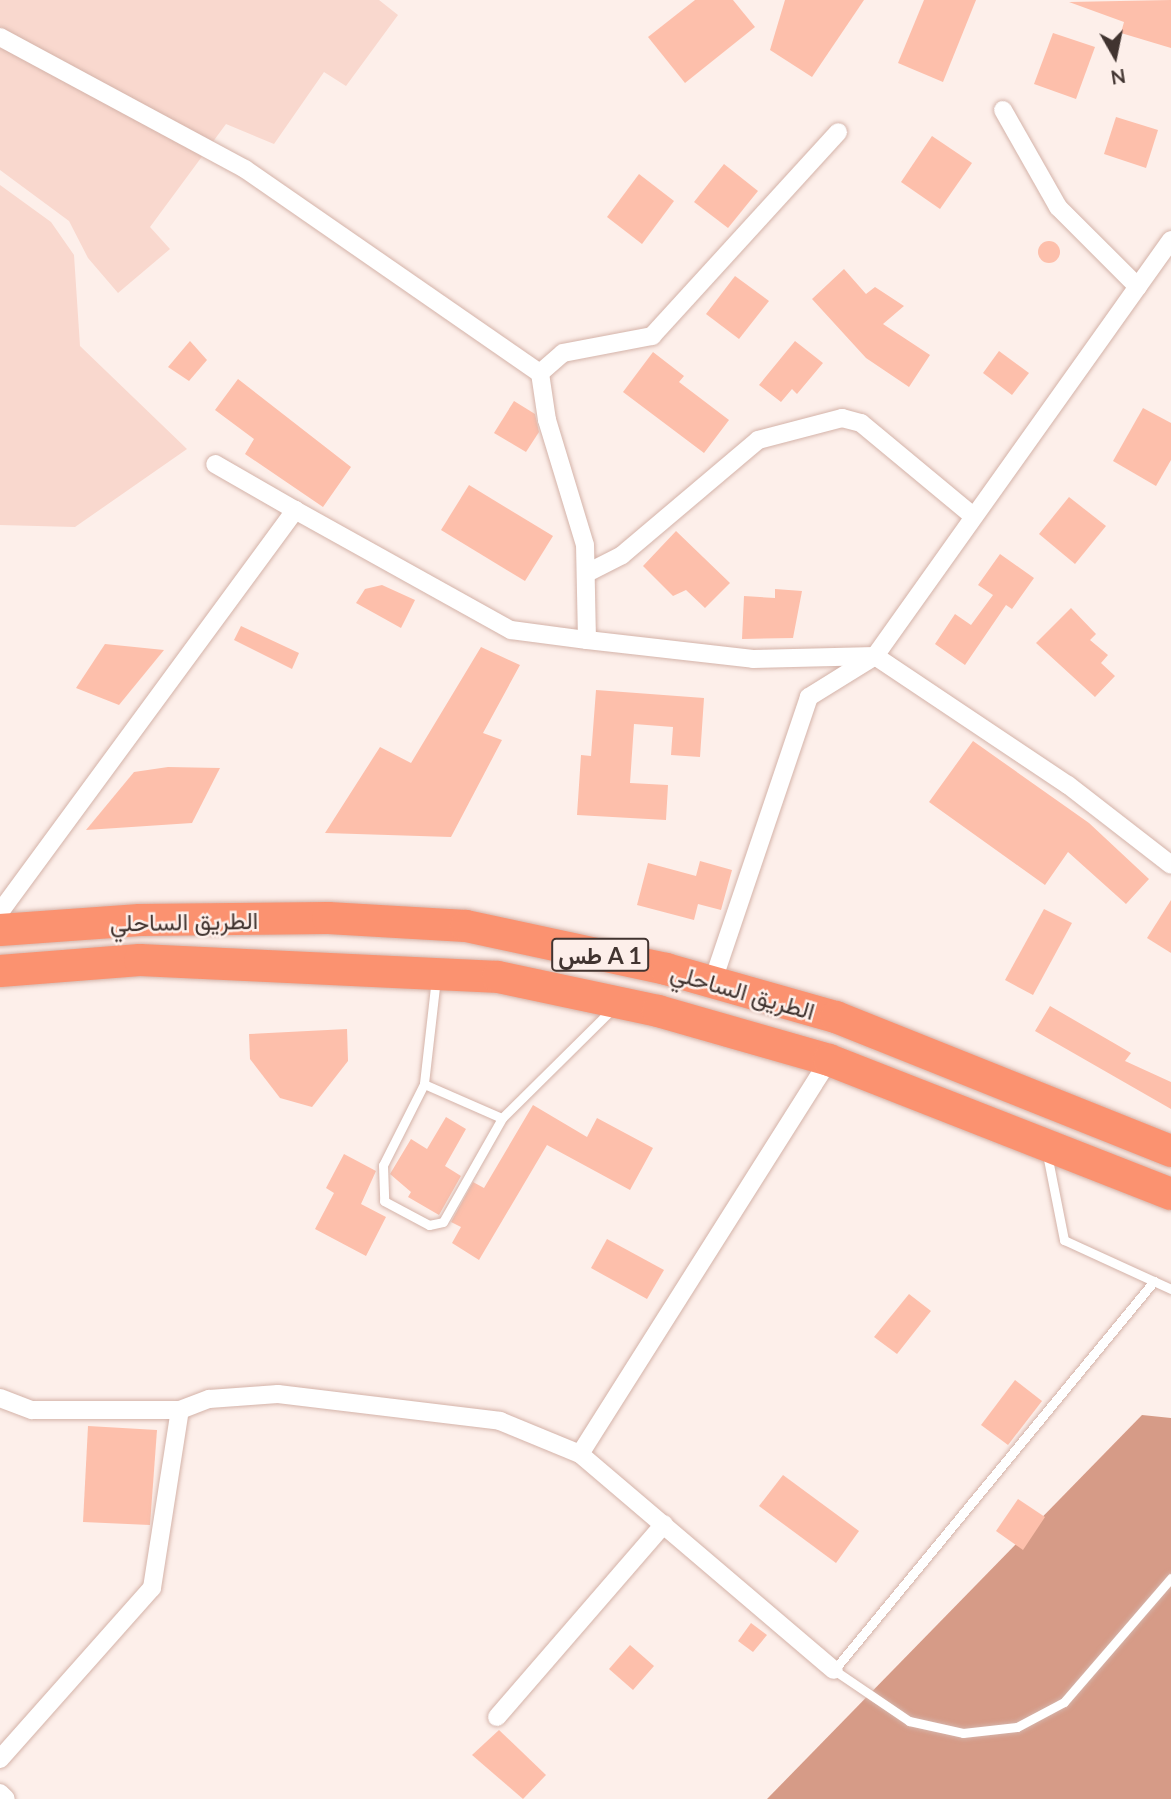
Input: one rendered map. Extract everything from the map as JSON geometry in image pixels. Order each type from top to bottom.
[{"type":"highway","name":"الطريق الساحلي","points":[[0,930],[140,920],[328,918],[466,926],[712,982],[836,1017],[1171,1150]]},
{"type":"highway","name":"الطريق الساحلي","points":[[0,971],[140,960],[437,972],[498,977],[619,1003],[829,1060],[1045,1142],[1171,1194]]},
{"type":"street","points":[[0,37],[245,169],[540,373],[589,572],[587,639]]},
{"type":"street","points":[[1003,110],[1058,207],[1138,287]]},
{"type":"street","points":[[540,373],[563,353],[652,336],[838,132]]},
{"type":"street","points":[[712,982],[809,697],[875,656],[1171,240]]},
{"type":"street","points":[[589,572],[622,555],[758,440],[842,418],[861,423],[973,516]]},
{"type":"street","points":[[215,464],[511,630],[739,659],[875,656],[1068,785],[1171,865]]},
{"type":"street","points":[[0,912],[295,510]]},
{"type":"street","points":[[580,1454],[829,1060]]},
{"type":"street","points":[[0,1398],[32,1410],[180,1410],[209,1399],[278,1394],[500,1421],[580,1454],[834,1670]]},
{"type":"street","points":[[0,1759],[152,1588],[180,1410]]},
{"type":"street","points":[[497,1717],[664,1524]]},
{"type":"street","points":[[0,1793],[6,1799]]},
{"type":"lane","points":[[437,972],[424,1084],[383,1165],[384,1201],[429,1225],[443,1222],[502,1118],[619,1003]]},
{"type":"lane","points":[[424,1084],[502,1118]]},
{"type":"lane","points":[[1045,1142],[1064,1240],[1171,1289]]},
{"type":"lane","points":[[1154,1281],[834,1670],[909,1721],[963,1733],[1017,1727],[1064,1702],[1171,1578]]},
{"type":"shaded area","points":[[0,0],[379,0],[398,15],[346,86],[324,72],[274,144],[226,124],[150,227],[170,249],[118,293],[88,258],[69,221],[0,170]]},
{"type":"shaded area","points":[[0,185],[51,222],[74,255],[80,346],[187,449],[75,527],[0,525]]},
{"type":"shaded area","points":[[1142,1415],[1171,1418],[1171,1799],[767,1799]]},
{"type":"building","points":[[695,0],[733,0],[755,27],[685,83],[648,37]]},
{"type":"building","points":[[785,0],[864,0],[812,77],[770,50]]},
{"type":"building","points":[[924,0],[976,0],[943,82],[898,63]]},
{"type":"building","points":[[1171,0],[1171,48],[1121,33],[1124,22],[1069,2]]},
{"type":"building","points":[[1053,33],[1095,47],[1076,99],[1034,84]]},
{"type":"building","points":[[1116,117],[1158,130],[1146,168],[1104,154]]},
{"type":"building","points":[[932,136],[972,163],[940,209],[901,182]]},
{"type":"building","points":[[724,164],[758,191],[728,228],[694,202]]},
{"type":"building","points":[[639,174],[674,201],[642,244],[607,217]]},
{"type":"building","points":[[1045,241],[1053,241],[1060,248],[1060,256],[1053,263],[1045,263],[1038,256],[1038,248]]},
{"type":"building","points":[[844,269],[866,294],[875,287],[904,306],[883,324],[930,355],[909,387],[866,358],[812,299]]},
{"type":"building","points":[[735,276],[769,301],[739,339],[706,314]]},
{"type":"building","points":[[190,341],[207,360],[189,381],[168,367]]},
{"type":"building","points":[[795,341],[823,363],[797,394],[792,389],[781,402],[759,385]]},
{"type":"building","points":[[999,351],[1029,373],[1012,395],[983,373]]},
{"type":"building","points":[[653,352],[684,376],[679,382],[729,420],[704,453],[623,392]]},
{"type":"building","points":[[238,379],[351,467],[323,507],[245,454],[254,439],[215,410]]},
{"type":"building","points":[[514,401],[535,414],[539,432],[526,452],[494,433]]},
{"type":"building","points":[[1143,408],[1171,423],[1171,460],[1156,486],[1113,461]]},
{"type":"building","points":[[469,485],[553,536],[525,581],[441,530]]},
{"type":"building","points":[[1069,497],[1106,526],[1075,564],[1039,534]]},
{"type":"building","points":[[676,531],[730,583],[705,608],[686,590],[673,596],[643,566]]},
{"type":"building","points":[[1000,554],[1034,578],[1012,609],[1006,605],[965,665],[935,644],[955,614],[971,625],[993,595],[978,585]]},
{"type":"building","points":[[382,585],[415,600],[401,628],[356,603],[365,589]]},
{"type":"building","points":[[775,589],[802,591],[793,638],[742,639],[744,596],[775,598]]},
{"type":"building","points":[[1071,608],[1096,634],[1090,640],[1108,655],[1101,663],[1115,676],[1095,697],[1036,643]]},
{"type":"building","points":[[241,626],[299,653],[292,669],[234,640]]},
{"type":"building","points":[[105,644],[164,650],[119,705],[76,688]]},
{"type":"building","points":[[481,647],[520,665],[483,733],[502,740],[451,837],[325,833],[380,747],[411,763]]},
{"type":"building","points":[[596,690],[704,698],[700,757],[671,755],[673,727],[634,724],[630,783],[668,785],[666,820],[577,815],[581,755],[591,756]]},
{"type":"building","points":[[973,741],[1089,823],[1149,879],[1126,904],[1068,852],[1045,885],[929,802]]},
{"type":"building","points":[[168,767],[220,768],[192,823],[86,830],[134,772]]},
{"type":"building","points":[[700,861],[732,870],[721,910],[698,904],[694,920],[637,905],[648,863],[696,876]]},
{"type":"building","points":[[1171,900],[1171,953],[1147,938]]},
{"type":"building","points":[[1044,909],[1072,923],[1033,995],[1005,980]]},
{"type":"building","points":[[1050,1006],[1131,1053],[1125,1061],[1171,1082],[1171,1109],[1035,1031]]},
{"type":"building","points":[[347,1029],[348,1061],[312,1107],[280,1098],[250,1059],[249,1034]]},
{"type":"building","points":[[533,1105],[587,1137],[597,1118],[653,1148],[630,1190],[547,1145],[479,1260],[452,1243],[461,1227],[451,1222],[473,1182],[484,1188]]},
{"type":"building","points":[[446,1117],[466,1129],[445,1166],[461,1176],[439,1215],[408,1197],[411,1192],[390,1174],[411,1139],[427,1149]]},
{"type":"building","points":[[344,1154],[376,1171],[361,1204],[386,1217],[366,1256],[315,1229],[334,1193],[326,1188]]},
{"type":"building","points":[[607,1239],[664,1270],[647,1299],[591,1268]]},
{"type":"building","points":[[909,1294],[931,1311],[897,1354],[874,1337]]},
{"type":"building","points":[[1015,1380],[1042,1401],[1008,1445],[981,1425]]},
{"type":"building","points":[[88,1426],[157,1430],[150,1525],[83,1522]]},
{"type":"building","points":[[783,1475],[859,1531],[836,1563],[759,1506]]},
{"type":"building","points":[[1018,1499],[1045,1517],[1023,1550],[996,1531]]},
{"type":"building","points":[[751,1623],[767,1635],[753,1652],[738,1641]]},
{"type":"building","points":[[630,1645],[654,1666],[633,1690],[609,1669]]},
{"type":"building","points":[[499,1730],[546,1775],[523,1799],[472,1755]]}]
